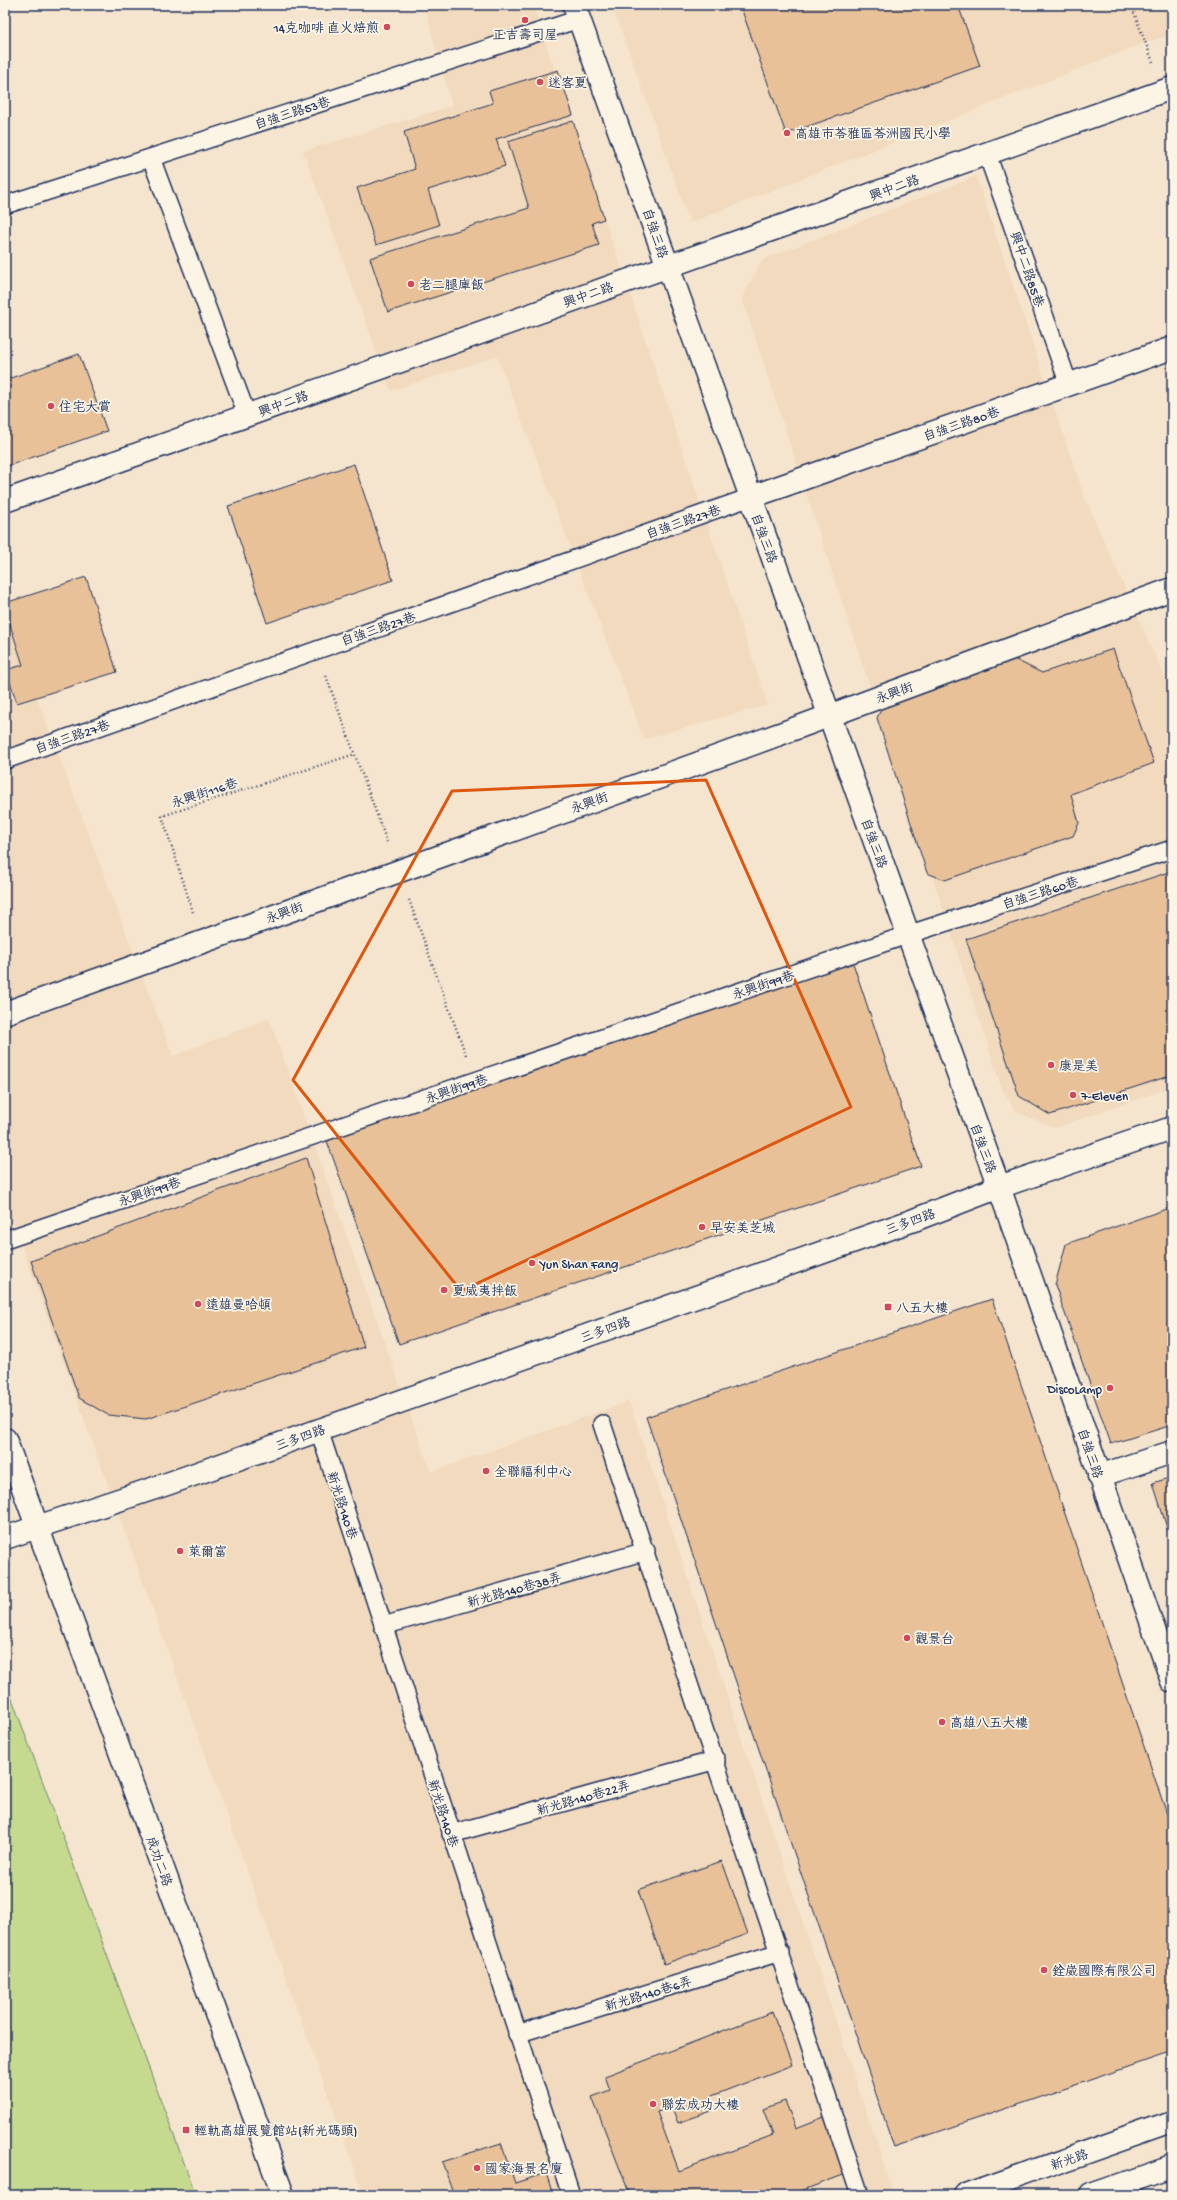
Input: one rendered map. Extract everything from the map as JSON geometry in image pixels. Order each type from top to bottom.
[{"type":"street","name":"自強三路","points":[[576,12],[907,935],[999,1187],[1172,1682]]},
{"type":"street","name":"興中二路","points":[[5,501],[1169,90]]},
{"type":"street","name":"自強三路80巷","points":[[751,497],[1172,348]]},
{"type":"street","name":"永興街","points":[[5,1012],[829,716],[1172,589]]},
{"type":"street","name":"三多四路","points":[[5,1538],[167,1484],[914,1220],[999,1187],[1172,1128]]},
{"type":"street","name":"成功二路","points":[[5,1439],[283,2195]]},
{"type":"street","points":[[1099,1476],[1172,1452]]},
{"type":"street","name":"新光路","points":[[966,2195],[1172,2122]]},
{"type":"street","points":[[1090,2195],[1172,2167]]},
{"type":"lane","name":"自強三路53巷","points":[[5,205],[151,158],[576,12]]},
{"type":"lane","name":"興中二路85巷","points":[[987,154],[1069,385]]},
{"type":"lane","points":[[151,158],[247,415]]},
{"type":"lane","name":"自強三路27巷","points":[[5,760],[751,497]]},
{"type":"lane","name":"自強三路60巷","points":[[907,935],[1172,849]]},
{"type":"lane","name":"永興街99巷","points":[[5,1240],[907,935]]},
{"type":"lane","points":[[602,1424],[716,1760],[860,2195]]},
{"type":"lane","name":"新光路140巷","points":[[319,1430],[382,1626],[570,2195]]},
{"type":"lane","name":"新光路140巷38弄","points":[[382,1626],[646,1551]]},
{"type":"lane","name":"新光路140巷22弄","points":[[451,1834],[716,1760]]},
{"type":"lane","name":"新光路140巷6弄","points":[[517,2034],[780,1952]]},
{"type":"path","points":[[1131,5],[1144,43],[1169,90]]},
{"type":"path","name":"永興街116巷","points":[[203,941],[162,816],[355,754]]},
{"type":"highlighted area","points":[[706,780],[851,1107],[461,1291],[293,1080],[452,791]]},
{"type":"shaded area","points":[[424,5],[533,5],[768,705],[644,739],[497,356],[391,391],[303,151],[452,106]]},
{"type":"shaded area","name":"高雄市苓雅區苓洲國民小學","points":[[612,5],[1172,5],[1172,35],[1144,43],[690,223]]},
{"type":"shaded area","points":[[976,176],[1085,498],[1172,694],[1172,1087],[1055,1128],[1016,1112],[1002,1089],[742,298],[762,260]]},
{"type":"shaded area","points":[[5,614],[173,1056],[269,1018],[431,1472],[629,1401],[892,2189],[876,2195],[364,2195],[5,1200]]},
{"type":"green space","points":[[5,1680],[196,2195],[5,2195]]},
{"type":"building","points":[[740,5],[958,5],[980,66],[786,134]]},
{"type":"building","points":[[558,70],[573,115],[496,139],[505,166],[428,190],[439,225],[376,245],[357,188],[415,169],[404,132],[493,103],[489,91]]},
{"type":"building","points":[[573,121],[604,219],[592,223],[599,245],[388,312],[370,258],[529,208],[508,142]]},
{"type":"building","name":"住宅大賞","points":[[79,354],[107,431],[5,467],[5,380]]},
{"type":"building","points":[[354,464],[393,580],[267,623],[228,506]]},
{"type":"building","points":[[86,577],[117,672],[17,703],[6,670],[23,665],[5,609],[5,603]]},
{"type":"building","points":[[5,609],[11,626],[5,628]]},
{"type":"building","points":[[1113,649],[1154,763],[1071,794],[1079,823],[1073,836],[945,880],[927,873],[877,718],[888,694],[1006,655],[1042,673]]},
{"type":"building","points":[[1172,871],[1172,1075],[1050,1115],[1019,1096],[966,939]]},
{"type":"building","points":[[852,960],[921,1166],[399,1344],[327,1141]]},
{"type":"building","name":"遠雄曼哈頓","points":[[306,1158],[364,1347],[146,1419],[108,1415],[79,1398],[31,1261]]},
{"type":"building","points":[[1172,1207],[1172,1425],[1111,1444],[1055,1285],[1066,1244]]},
{"type":"building","name":"高雄八五大樓","points":[[992,1299],[1172,1829],[1172,2052],[894,2147],[646,1417]]},
{"type":"building","points":[[1172,1477],[1172,1544],[1153,1483]]},
{"type":"building","points":[[722,1861],[748,1934],[664,1964],[638,1890]]},
{"type":"building","name":"聯宏成功大樓","points":[[772,2012],[792,2065],[709,2097],[714,2110],[678,2123],[671,2107],[657,2112],[679,2171],[773,2135],[763,2109],[785,2101],[796,2128],[824,2117],[846,2174],[790,2195],[630,2195],[592,2097],[610,2090],[605,2076]]},
{"type":"building","name":"國家海景名廈","points":[[501,2143],[515,2183],[546,2173],[553,2195],[454,2195],[442,2162]]},
{"type":"place","name":"正吉壽司屋","points":[[525,20]]},
{"type":"place","name":"14克咖啡 直火焙煎","points":[[387,27]]},
{"type":"place","name":"迷客夏","points":[[540,82]]},
{"type":"place","name":"高雄市苓雅區苓洲國民小學","points":[[787,133]]},
{"type":"place","name":"老二腿庫飯","points":[[411,284]]},
{"type":"place","name":"住宅大賞","points":[[51,406]]},
{"type":"place","name":"康是美","points":[[1051,1065]]},
{"type":"place","name":"7-Eleven","points":[[1073,1095]]},
{"type":"place","name":"早安美芝城","points":[[702,1227]]},
{"type":"place","name":"Yun Shan Fang","points":[[532,1263]]},
{"type":"place","name":"夏威夷拌飯","points":[[444,1290]]},
{"type":"place","name":"遠雄曼哈頓","points":[[198,1304]]},
{"type":"place","name":"八五大樓","points":[[888,1307]]},
{"type":"place","name":"DiscoLamp","points":[[1110,1388]]},
{"type":"place","name":"全聯福利中心","points":[[486,1471]]},
{"type":"place","name":"萊爾富","points":[[180,1551]]},
{"type":"place","name":"觀景台","points":[[907,1638]]},
{"type":"place","name":"高雄八五大樓","points":[[942,1722]]},
{"type":"place","name":"銓崴國際有限公司","points":[[1044,1970]]},
{"type":"place","name":"聯宏成功大樓","points":[[653,2104]]},
{"type":"place","name":"輕軌高雄展覽館站(新光碼頭)","points":[[186,2130]]},
{"type":"place","name":"國家海景名廈","points":[[477,2168]]}]
